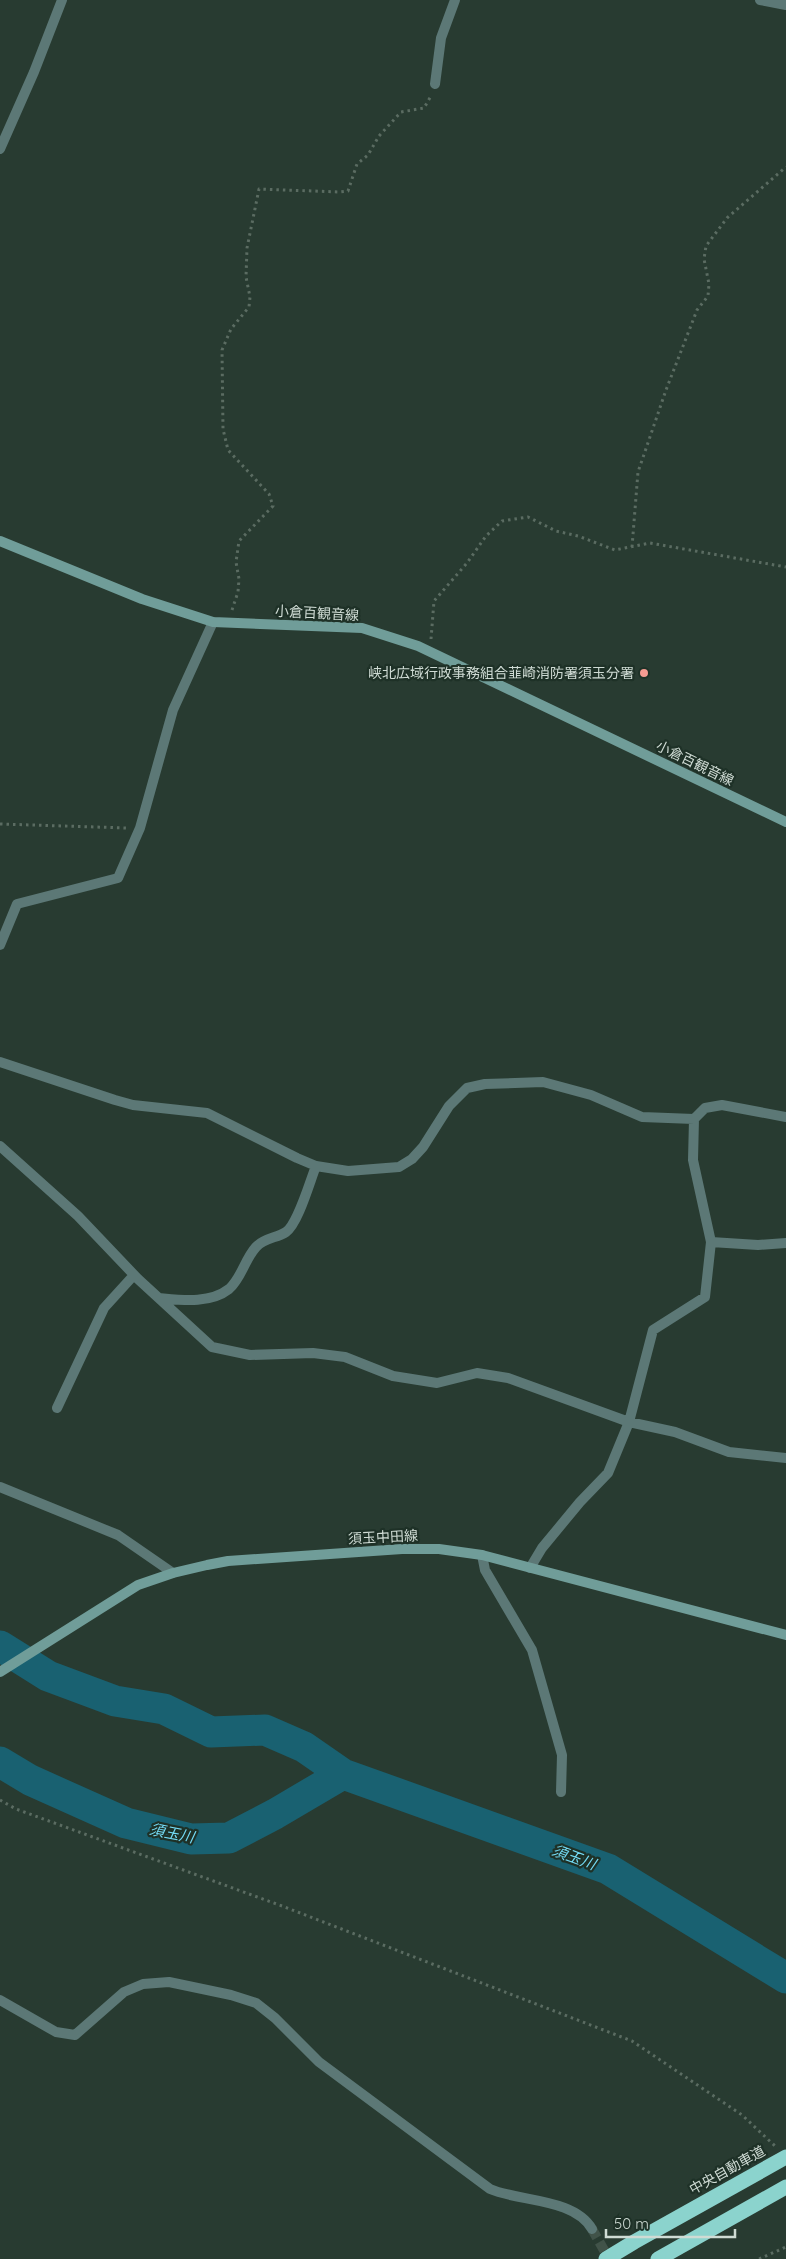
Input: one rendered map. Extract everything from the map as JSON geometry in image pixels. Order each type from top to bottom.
[{"type":"highway","name":"中央自動車道","points":[[606,2259],[769,2165],[783,2154]]},
{"type":"highway","points":[[658,2259],[786,2187]]},
{"type":"main road","name":"小倉百観音線","points":[[0,541],[142,599],[213,622],[362,628],[430,652],[786,822]]},
{"type":"main road","name":"須玉中田線","points":[[0,1672],[114,1598],[138,1585],[173,1573],[228,1562],[402,1549],[439,1549],[482,1555],[786,1635]]},
{"type":"street","points":[[0,149],[34,72],[62,0]]},
{"type":"street","points":[[435,84],[441,38],[455,0]]},
{"type":"street","points":[[760,0],[786,5]]},
{"type":"street","points":[[0,945],[17,904],[118,878],[140,828],[173,710],[213,622]]},
{"type":"street","points":[[0,1062],[115,1100],[207,1113],[316,1166],[348,1171],[399,1166],[412,1159],[423,1147],[449,1106],[467,1088],[485,1084],[543,1082],[590,1095],[642,1118],[694,1119]]},
{"type":"street","points":[[530,1568],[542,1548],[580,1502],[608,1473],[628,1422],[654,1330],[705,1297],[712,1242],[693,1160],[694,1119],[704,1108],[722,1105],[786,1117]]},
{"type":"street","points":[[0,1146],[78,1216],[134,1275],[212,1347],[250,1356],[313,1353],[345,1358],[393,1376],[437,1383],[478,1373],[489,1374],[508,1378],[628,1422],[675,1432],[730,1452],[786,1458]]},
{"type":"street","points":[[159,1298],[190,1300],[210,1298],[229,1288],[256,1246],[287,1231],[294,1222],[316,1166]]},
{"type":"street","points":[[712,1242],[758,1245],[786,1243]]},
{"type":"street","points":[[57,1408],[104,1308],[134,1275]]},
{"type":"street","points":[[0,1487],[118,1535],[173,1573]]},
{"type":"street","points":[[482,1555],[485,1570],[532,1650],[562,1755],[562,1792]]},
{"type":"street","points":[[0,2000],[56,2032],[75,2035],[124,1992],[143,1984],[169,1982],[256,2002],[275,2018],[318,2062],[490,2189],[502,2194],[562,2206],[588,2222],[592,2229]]},
{"type":"path","points":[[228,623],[238,592],[239,579],[236,562],[239,541],[274,506],[270,494],[228,450],[223,429],[222,350],[231,329],[249,307],[250,297],[246,277],[247,248],[259,189],[348,191],[357,164],[368,155],[380,136],[400,112],[424,108],[428,103],[435,84]]},
{"type":"path","points":[[632,547],[638,472],[666,390],[697,310],[708,296],[709,284],[704,258],[706,246],[727,218],[786,167]]},
{"type":"path","points":[[430,652],[434,601],[467,563],[486,536],[502,521],[528,517],[556,531],[578,536],[615,550],[650,543],[786,568]]},
{"type":"path","points":[[0,824],[140,828]]},
{"type":"path","points":[[0,1800],[16,1809],[282,1906],[632,2041],[742,2115],[783,2154]]},
{"type":"path","points":[[759,2259],[786,2246]]},
{"type":"waterway","name":"須玉川","points":[[0,1646],[48,1676],[115,1701],[164,1709],[211,1732],[265,1730],[304,1747],[343,1774],[608,1869],[786,1978]]},
{"type":"waterway","name":"須玉川","points":[[0,1762],[30,1780],[126,1823],[191,1839],[229,1838],[275,1814],[343,1774]]},
{"type":"tunnel","points":[[592,2229],[609,2259]]},
{"type":"place","name":"峡北広域行政事務組合韮崎消防署須玉分署","points":[[644,673]]}]
